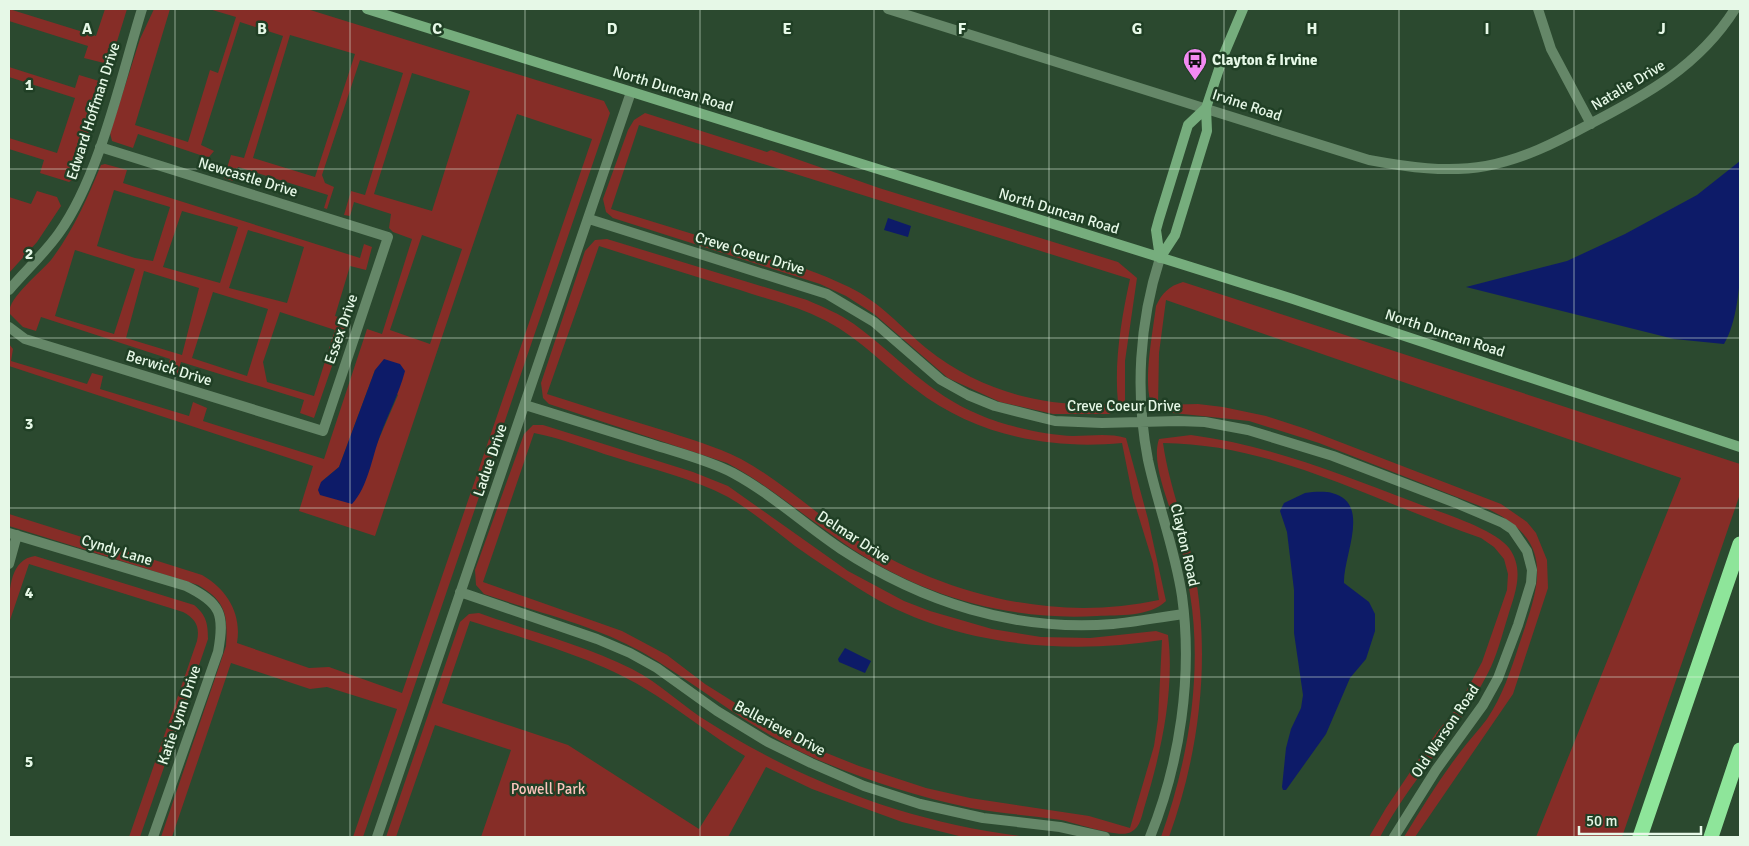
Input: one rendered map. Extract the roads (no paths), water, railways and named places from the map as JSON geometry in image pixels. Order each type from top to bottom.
[{"type":"highway","points":[[1640,837],[1740,544]]},
{"type":"highway","points":[[1710,837],[1740,750]]},
{"type":"main road","name":"North Duncan Road","points":[[367,9],[1293,299],[1740,447]]},
{"type":"main road","points":[[1160,258],[1175,235],[1207,130],[1206,108],[1224,54],[1243,9]]},
{"type":"main road","points":[[1160,258],[1156,230],[1159,219],[1188,125],[1206,108]]},
{"type":"street","name":"Edward Hoffman Drive","points":[[9,290],[59,233],[81,194],[100,147],[142,9]]},
{"type":"street","name":"Irvine Road","points":[[888,9],[1369,160],[1432,169],[1465,168],[1516,159]]},
{"type":"street","points":[[1538,9],[1551,49],[1591,124]]},
{"type":"street","name":"Natalie Drive","points":[[1516,159],[1541,150],[1654,90],[1684,68],[1708,44],[1735,9]]},
{"type":"street","name":"Ladue Drive","points":[[377,837],[631,92]]},
{"type":"street","name":"Newcastle Drive","points":[[100,147],[388,237]]},
{"type":"street","name":"Creve Coeur Drive","points":[[588,219],[827,294],[874,322],[941,380],[968,395],[995,406],[1055,421],[1102,423],[1205,422],[1248,430],[1290,441],[1503,522],[1516,534],[1527,551]]},
{"type":"street","name":"Essex Drive","points":[[323,431],[388,237]]},
{"type":"street","name":"Clayton Road","points":[[1150,837],[1165,792],[1178,736],[1184,686],[1184,614],[1174,553],[1148,460],[1143,422],[1141,356],[1146,308],[1160,258]]},
{"type":"street","name":"Berwick Drive","points":[[9,327],[26,340],[323,431]]},
{"type":"street","name":"Delmar Drive","points":[[525,405],[701,460],[732,473],[756,487],[840,548],[879,572],[914,590],[949,603],[989,615],[1026,621],[1071,624],[1113,624],[1184,614]]},
{"type":"street","points":[[9,564],[13,534]]},
{"type":"street","name":"Cyndy Lane","points":[[13,534],[186,586],[212,602]]},
{"type":"street","name":"Old Warson Road","points":[[1394,837],[1436,770],[1483,705],[1498,678],[1531,583],[1532,570],[1527,551]]},
{"type":"street","name":"Bellerieve Drive","points":[[460,592],[597,639],[630,653],[657,668],[717,711],[768,742],[864,786],[920,804],[983,818],[1060,827],[1105,837]]},
{"type":"street","name":"Katie Lynn Drive","points":[[153,837],[218,652],[222,621],[212,602]]},
{"type":"place","name":"Clayton & Irvine","points":[[1195,81]]},
{"type":"park label","name":"Powell Park","points":[[548,789]]}]
